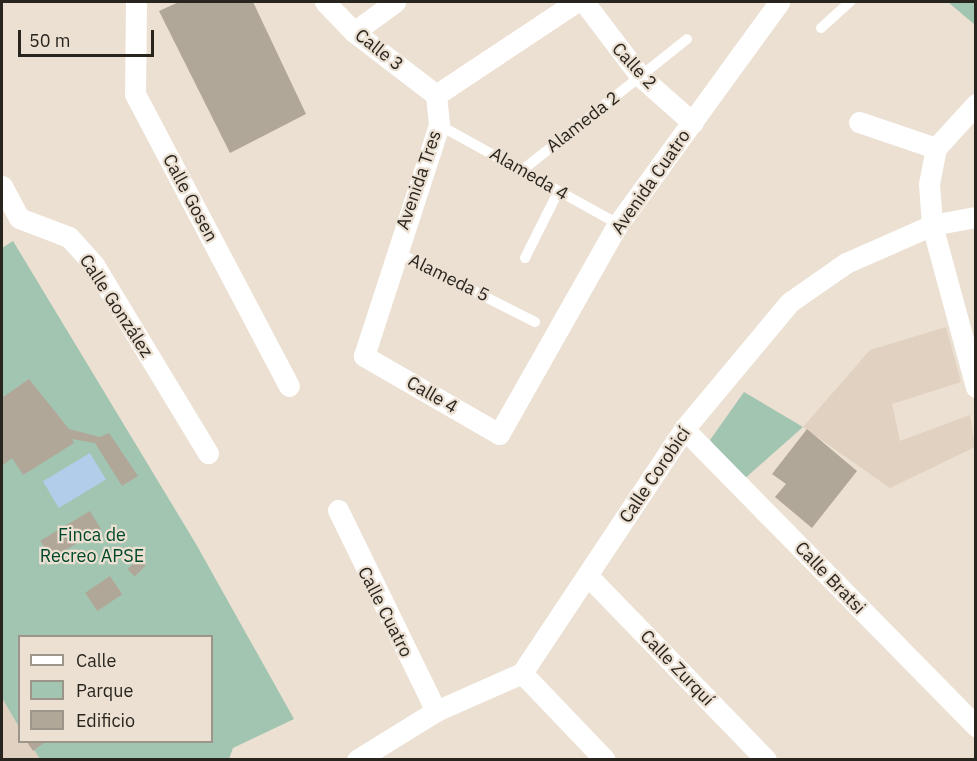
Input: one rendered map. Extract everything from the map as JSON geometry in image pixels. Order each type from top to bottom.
[{"type":"street","name":"Calle Gosen","points":[[136,2],[135,94],[289,386]]},
{"type":"street","name":"Calle 3","points":[[325,2],[354,32],[436,95]]},
{"type":"street","points":[[354,32],[395,2]]},
{"type":"street","points":[[436,95],[576,2]]},
{"type":"street","name":"Calle 2","points":[[584,2],[641,77],[693,123]]},
{"type":"street","name":"Avenida Cuatro","points":[[499,434],[561,333],[618,224],[779,2]]},
{"type":"street","name":"Avenida Tres","points":[[364,356],[395,251],[439,125],[436,95]]},
{"type":"street","points":[[975,104],[936,148],[929,184],[932,225],[975,387]]},
{"type":"street","points":[[859,122],[936,148]]},
{"type":"street","name":"Calle González","points":[[2,186],[19,218],[69,237],[94,265],[208,453]]},
{"type":"street","name":"Calle Corobicí","points":[[522,673],[684,429],[790,302],[846,263],[932,225],[975,217]]},
{"type":"street","name":"Calle 4","points":[[364,356],[499,434]]},
{"type":"street","name":"Calle Bratsi","points":[[684,429],[975,726]]},
{"type":"street","name":"Calle Cuatro","points":[[338,510],[436,711]]},
{"type":"street","name":"Calle Zurquí","points":[[588,576],[766,759]]},
{"type":"street","points":[[357,759],[436,711],[522,673],[605,759]]},
{"type":"lane","points":[[821,28],[850,2]]},
{"type":"lane","name":"Alameda 2","points":[[525,168],[687,39]]},
{"type":"lane","name":"Alameda 4","points":[[439,125],[525,168],[558,192],[618,224]]},
{"type":"lane","points":[[525,258],[558,192]]},
{"type":"lane","name":"Alameda 5","points":[[395,251],[535,322]]},
{"type":"shaded area","points":[[946,327],[961,382],[892,404],[900,441],[970,415],[975,447],[890,488],[803,427],[870,350]]},
{"type":"shaded area","points":[[2,698],[18,725],[18,743],[30,743],[40,759],[2,759]]},
{"type":"green space","points":[[948,2],[975,2],[975,25]]},
{"type":"green space","name":"Finca de Recreo APSE","points":[[13,241],[196,544],[294,719],[233,748],[229,759],[40,759],[30,743],[213,743],[213,635],[18,635],[18,725],[2,698],[2,248]]},
{"type":"green space","points":[[744,392],[803,427],[743,480],[710,440]]},
{"type":"water","points":[[90,453],[106,480],[59,508],[43,481]]},
{"type":"building","points":[[179,2],[253,2],[306,114],[230,153],[159,11]]},
{"type":"building","points":[[29,379],[69,429],[100,437],[109,433],[138,476],[122,486],[95,443],[72,439],[74,443],[23,475],[12,458],[3,465],[2,398]]},
{"type":"building","points":[[807,429],[857,471],[812,528],[775,497],[786,484],[772,474]]},
{"type":"building","points":[[90,511],[101,529],[51,559],[40,541]]},
{"type":"building","points":[[139,558],[146,565],[135,576],[128,569]]},
{"type":"building","points":[[110,576],[122,594],[97,611],[85,593]]},
{"type":"building","points":[[28,743],[44,743],[33,751]]}]
